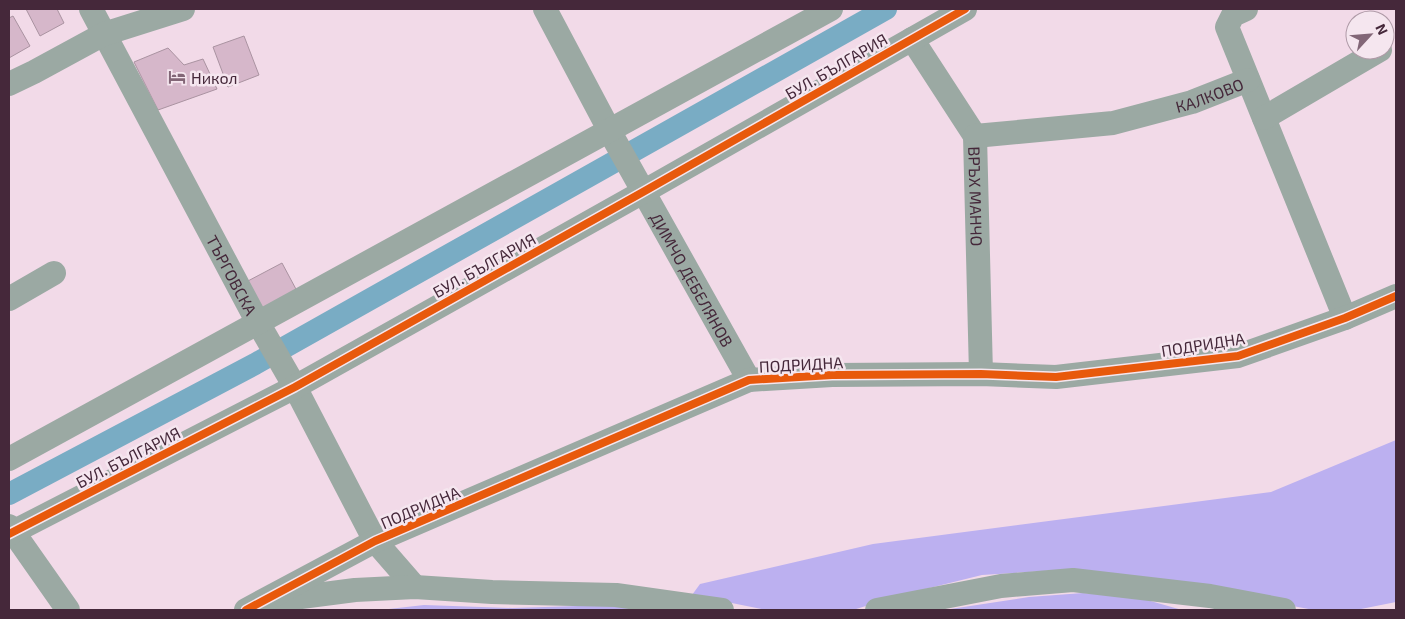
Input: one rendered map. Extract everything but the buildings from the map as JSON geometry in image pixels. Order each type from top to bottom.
[{"type":"street","name":"ТЪРГОВСКА","points":[[91,9],[375,541],[415,587]]},
{"type":"street","points":[[9,84],[104,34],[183,9]]},
{"type":"street","points":[[545,9],[612,136]]},
{"type":"street","points":[[9,459],[261,328],[612,136],[830,9]]},
{"type":"street","name":"БУЛ. БЪЛГАРИЯ","points":[[10,531],[639,185],[965,9]]},
{"type":"street","points":[[1246,9],[1232,15],[1227,27],[1248,80]]},
{"type":"street","name":"ВРЪХ МАНЧО","points":[[912,39],[974,136],[981,374]]},
{"type":"street","points":[[1264,118],[1363,60]]},
{"type":"street","name":"КАЛКОВО","points":[[974,136],[1113,123],[1192,102],[1248,80],[1345,318]]},
{"type":"street","name":"ДИМЧО ДЕБЕЛЯНОВ","points":[[612,136],[748,380]]},
{"type":"street","points":[[9,299],[54,273]]},
{"type":"street","name":"ПОДРИДНА","points":[[246,610],[375,541],[748,380],[832,375],[981,374],[1056,378],[1238,356],[1345,318],[1396,296]]},
{"type":"street","points":[[10,531],[68,610]]},
{"type":"street","points":[[878,610],[1001,586],[1073,580],[1210,596],[1284,610]]},
{"type":"street","points":[[254,610],[310,596],[355,590],[415,587],[492,592],[616,595],[722,610]]},
{"type":"shaded area","points":[[1396,440],[1396,602],[1356,610],[1314,610],[1076,569],[982,575],[901,595],[853,610],[767,610],[692,595],[700,584],[873,544],[1271,492]]},
{"type":"shaded area","points":[[1083,593],[1140,598],[1182,610],[944,610],[1029,597]]},
{"type":"shaded area","points":[[424,605],[512,608],[611,605],[656,610],[380,610]]},
{"type":"waterway","points":[[9,494],[255,364],[886,9]]},
{"type":"cycle path","points":[[9,534],[295,387],[965,9]]},
{"type":"cycle path","points":[[246,610],[375,541],[749,380],[832,375],[981,374],[1056,377],[1238,356],[1345,318],[1396,296]]},
{"type":"place","name":"Никол","points":[[177,77]]}]
